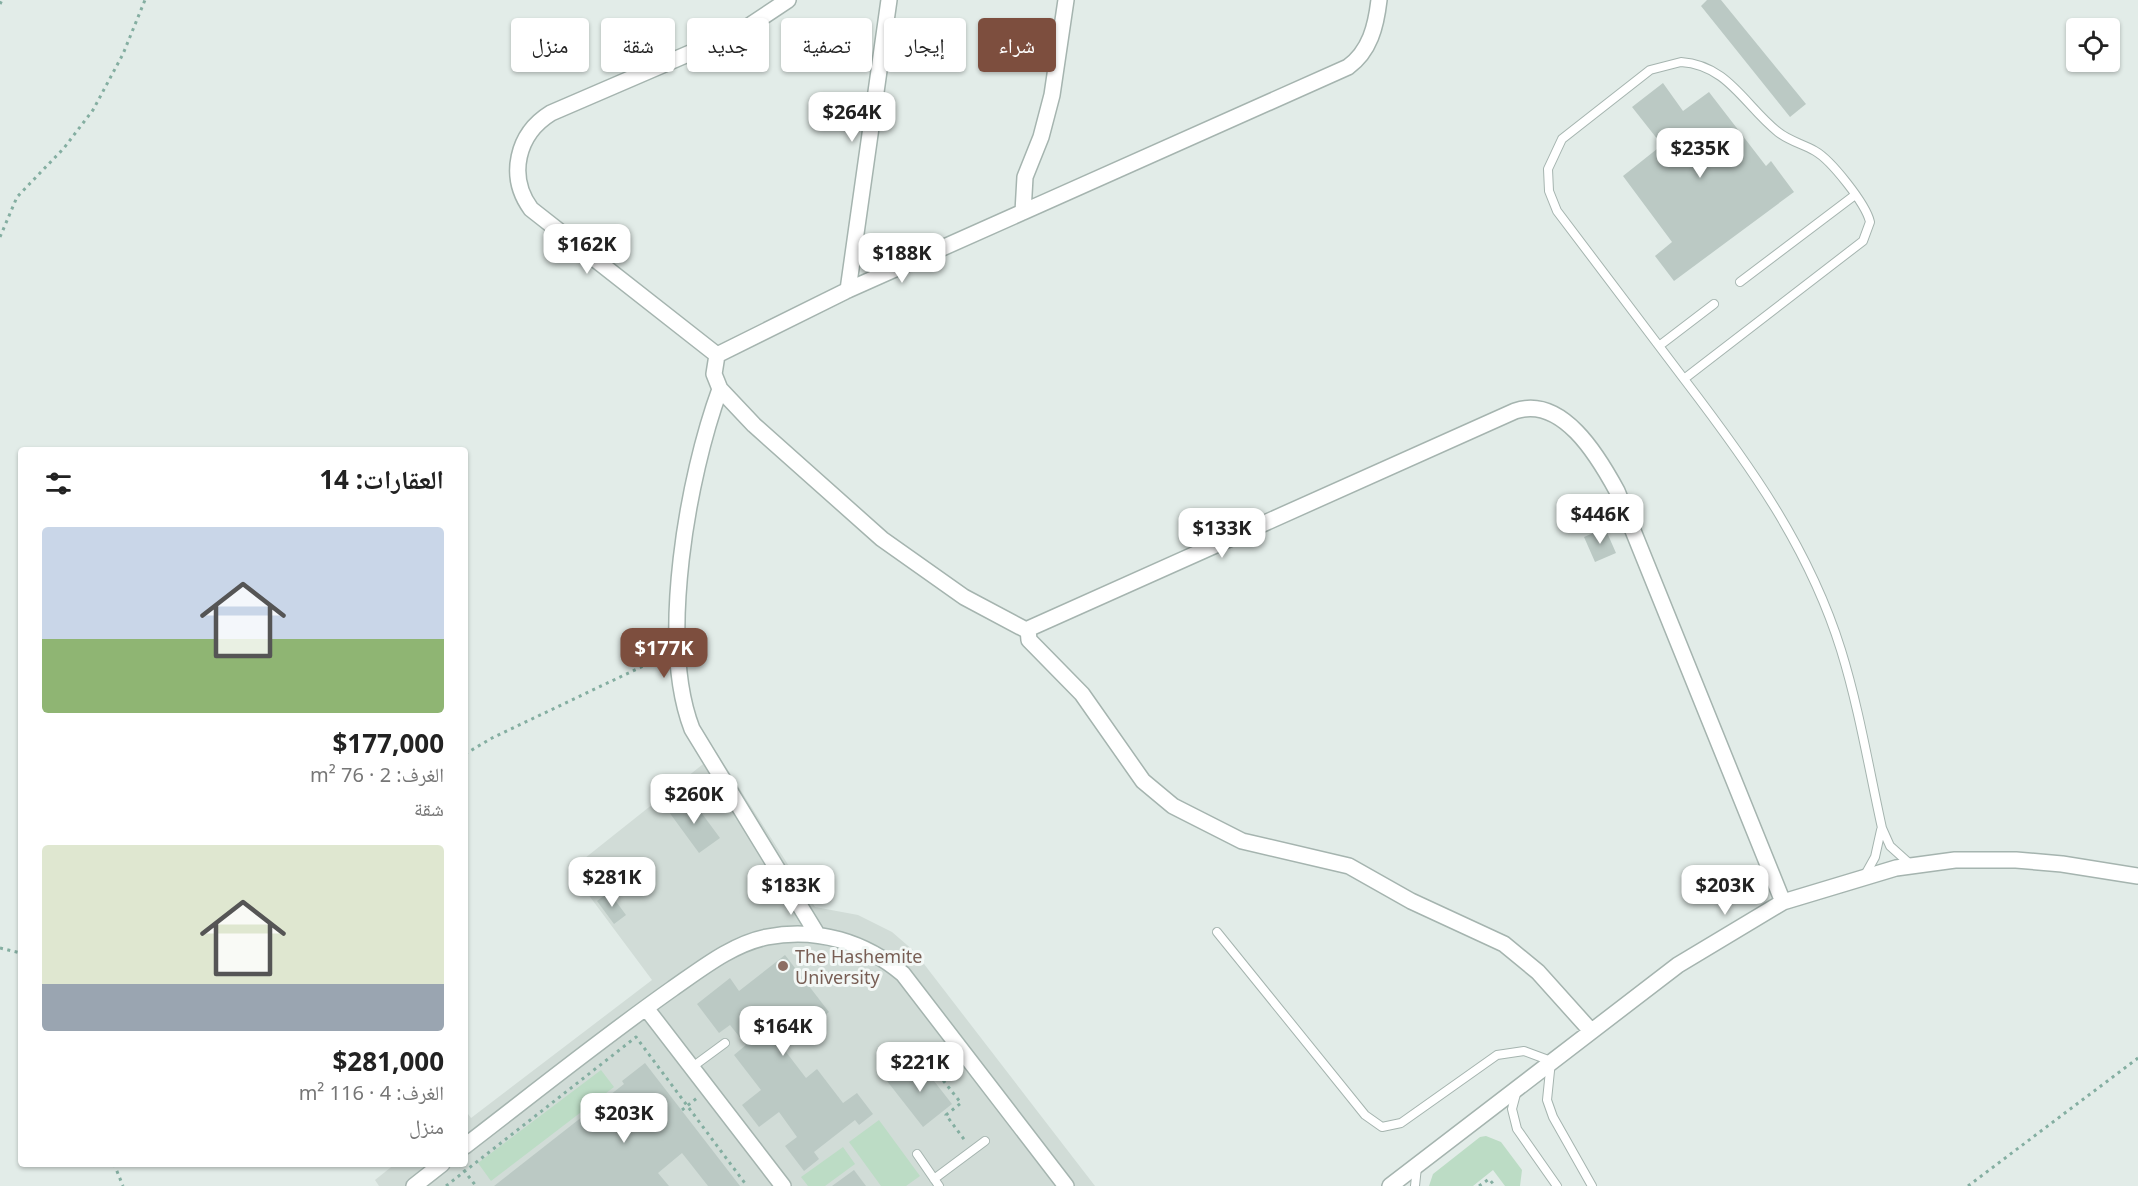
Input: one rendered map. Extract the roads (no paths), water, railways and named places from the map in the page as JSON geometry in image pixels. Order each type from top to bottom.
[{"type":"street","points":[[717,355],[531,209],[519,186],[518,160],[527,136],[534,126],[551,113],[725,38],[749,26],[788,0]]},
{"type":"street","points":[[848,290],[889,0]]},
{"type":"street","points":[[1023,212],[1025,177],[1041,137],[1052,95],[1066,0]]},
{"type":"street","points":[[717,355],[848,290],[1348,67],[1358,60],[1365,50],[1372,34],[1379,0]]},
{"type":"street","points":[[717,355],[714,374],[720,389],[754,425],[882,539],[964,597],[1028,631]]},
{"type":"street","points":[[720,389],[701,446],[679,599],[679,649],[684,708],[692,729],[817,934]]},
{"type":"street","points":[[1028,631],[1037,623],[1515,411],[1530,406],[1544,410],[1561,419],[1599,458],[1617,491],[1783,902]]},
{"type":"street","points":[[1028,631],[1029,640],[1082,694],[1143,781],[1173,806],[1242,841],[1349,866],[1411,901],[1504,944],[1538,972],[1591,1031]]},
{"type":"street","points":[[1390,1186],[1518,1085],[1678,965],[1783,902],[1863,878],[1913,866],[1955,860],[2016,860],[2062,864],[2138,876]]},
{"type":"street","points":[[468,1144],[646,1008],[714,960],[742,945],[783,934],[817,934],[866,949],[885,959],[903,974],[1064,1185]]},
{"type":"street","points":[[646,1008],[783,1186]]},
{"type":"street","points":[[414,1186],[438,1167]]},
{"type":"lane","points":[[1684,379],[1863,241],[1870,222],[1865,209],[1827,160],[1776,131],[1728,81],[1701,65],[1670,63],[1650,70],[1569,131],[1555,148],[1548,169],[1552,201],[1659,346],[1756,475],[1810,571],[1837,639],[1852,690],[1882,828],[1890,846],[1913,866]]},
{"type":"lane","points":[[1740,282],[1855,195]]},
{"type":"lane","points":[[1659,346],[1714,304]]},
{"type":"lane","points":[[1863,878],[1875,857],[1882,828]]},
{"type":"lane","points":[[1217,932],[1365,1115],[1382,1127],[1401,1123],[1497,1055],[1524,1051],[1551,1061],[1548,1100],[1553,1117],[1592,1186]]},
{"type":"lane","points":[[692,1068],[725,1043]]},
{"type":"lane","points":[[1518,1085],[1512,1108],[1517,1129],[1553,1185]]},
{"type":"lane","points":[[917,1154],[937,1183],[985,1142]]},
{"type":"lane","points":[[1415,1186],[1418,1164]]},
{"type":"place","name":"The Hashemite University","points":[[783,966]]}]
